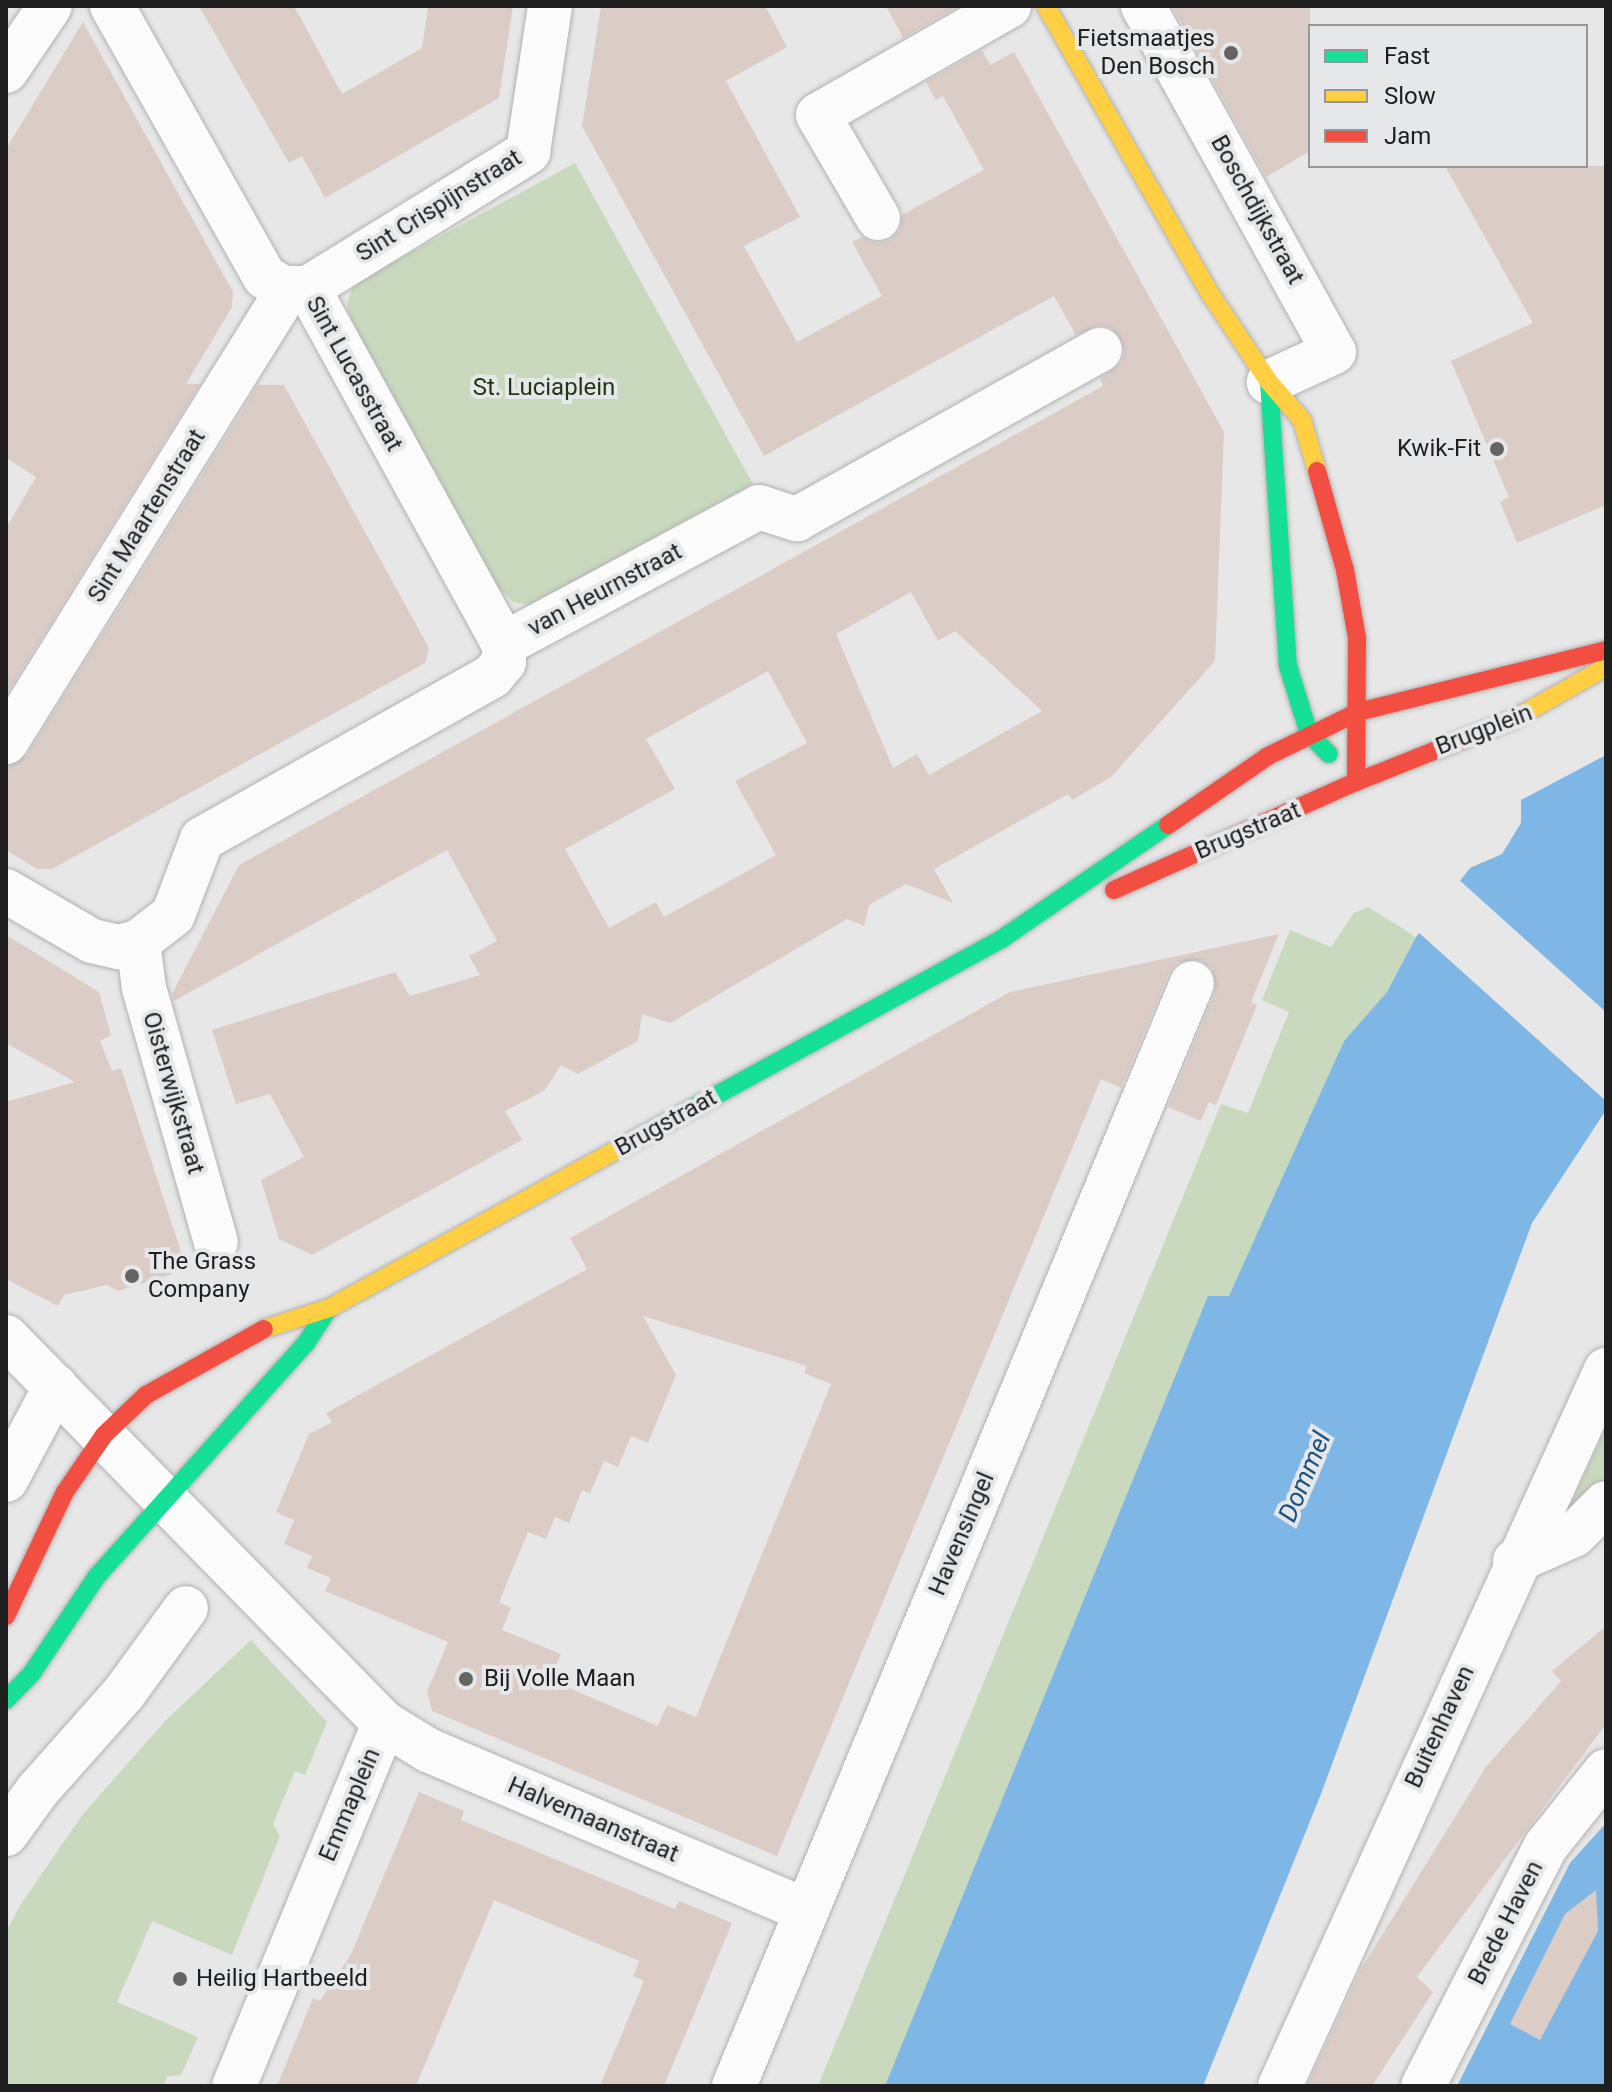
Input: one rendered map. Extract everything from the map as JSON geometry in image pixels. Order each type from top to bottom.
[{"type":"street","points":[[6,71],[50,6]]},
{"type":"street","name":"Sint Lucasstraat","points":[[112,6],[265,277],[296,288],[504,644]]},
{"type":"street","name":"Sint Crispijnstraat","points":[[296,288],[528,152],[550,6]]},
{"type":"street","points":[[878,218],[818,115],[1009,6]]},
{"type":"street","points":[[1046,6],[1209,292],[1269,382],[1302,420],[1345,570],[1357,638],[1356,782]]},
{"type":"street","name":"Boschdijkstraat","points":[[1143,6],[1334,352],[1269,382]]},
{"type":"street","name":"Sint Maartenstraat","points":[[6,742],[277,307],[296,288]]},
{"type":"street","name":"van Heurnstraat","points":[[138,942],[173,915],[202,839],[492,676],[504,662],[504,644],[759,507],[797,519],[1100,350]]},
{"type":"street","points":[[1269,382],[1288,666],[1309,734],[1356,782]]},
{"type":"street","name":"Brugplein","points":[[1156,837],[1268,756],[1358,712],[1457,683],[1606,650]]},
{"type":"street","name":"Brugplein","points":[[1316,801],[1541,708],[1606,667]]},
{"type":"street","name":"Brugstraat","points":[[1003,938],[1316,801]]},
{"type":"street","name":"Brugstraat","points":[[329,1308],[1003,938],[1156,837]]},
{"type":"street","points":[[6,891],[92,941],[119,947],[138,942]]},
{"type":"street","name":"Oisterwijkstraat","points":[[138,942],[144,988],[216,1242]]},
{"type":"street","name":"Havensingel","points":[[734,2086],[1192,983]]},
{"type":"street","points":[[6,1616],[65,1492],[104,1435],[146,1395],[198,1362],[282,1320],[329,1308]]},
{"type":"street","points":[[6,1700],[32,1673],[97,1576],[306,1343],[329,1308]]},
{"type":"street","name":"Emmaplein","points":[[6,1337],[384,1723],[234,2086]]},
{"type":"street","name":"Buitenhaven","points":[[1280,2086],[1515,1561],[1606,1370]]},
{"type":"street","points":[[6,1480],[56,1386]]},
{"type":"street","points":[[1515,1561],[1574,1535],[1606,1503]]},
{"type":"street","points":[[6,1834],[186,1608]]},
{"type":"street","name":"Halvemaanstraat","points":[[384,1723],[428,1750],[805,1910]]},
{"type":"street","name":"Brede Haven","points":[[1423,2086],[1546,1846],[1606,1771]]},
{"type":"green space","name":"St. Luciaplein","points":[[575,163],[753,484],[530,605],[513,602],[498,588],[351,320],[347,304],[353,286],[369,275]]},
{"type":"green space","points":[[1368,907],[1416,937],[1387,992],[1344,1041],[885,2086],[818,2086],[1221,1104],[1248,1113],[1289,1012],[1262,1000],[1290,930],[1331,947],[1354,913]]},
{"type":"green space","points":[[1606,1427],[1606,1486],[1565,1518]]},
{"type":"green space","points":[[251,1640],[327,1722],[305,1775],[295,1771],[273,1824],[280,1836],[232,1955],[152,1921],[117,2002],[198,2037],[181,2075],[167,2077],[163,2086],[6,2086],[6,1932],[21,1904],[83,1814],[167,1719]]},
{"type":"water","name":"Dommel","points":[[1606,755],[1606,1110],[1532,1223],[1321,1794],[1203,2086],[885,2086],[1208,1296],[1229,1296],[1344,1041],[1387,992],[1416,937],[1470,868],[1502,854],[1521,823],[1521,800]]},
{"type":"water","points":[[1606,1823],[1606,2086],[1457,2086],[1570,1863]]},
{"type":"pier","points":[[1457,878],[1606,1012],[1606,1101],[1417,931]]},
{"type":"building","points":[[199,6],[294,6],[342,94],[422,48],[428,6],[513,6],[499,98],[325,198],[302,156],[289,163]]},
{"type":"building","points":[[601,6],[765,6],[787,47],[726,81],[800,217],[744,246],[797,342],[882,296],[852,242],[862,237],[877,243],[890,240],[900,230],[902,215],[984,170],[943,96],[936,100],[926,82],[982,50],[990,65],[1014,52],[1224,432],[1215,661],[1111,777],[1072,800],[1068,794],[934,869],[953,903],[906,884],[869,905],[864,926],[847,919],[670,1023],[642,1014],[638,1041],[578,1074],[561,1065],[544,1091],[505,1111],[522,1140],[312,1255],[279,1239],[261,1180],[304,1157],[270,1094],[236,1104],[212,1030],[395,972],[410,996],[480,975],[469,956],[497,941],[447,850],[174,1001],[172,994],[239,865],[1103,386],[1100,379],[1121,363],[1125,351],[1112,328],[1100,325],[1076,335],[1054,296],[764,456],[582,126]],"holes":[[[911,592],[938,641],[955,631],[1042,711],[929,775],[917,754],[893,768],[836,634]],[[768,671],[807,743],[735,781],[776,855],[664,917],[656,902],[609,928],[565,849],[675,789],[646,739]]]},
{"type":"building","points":[[886,6],[959,6],[903,38]]},
{"type":"building","points":[[1172,6],[1310,6],[1308,152],[1266,177]]},
{"type":"building","points":[[83,22],[233,292],[232,307],[186,384],[200,384],[6,695],[6,528],[36,477],[6,458],[6,149]]},
{"type":"building","points":[[1606,166],[1606,505],[1517,543],[1500,502],[1509,497],[1451,361],[1533,323],[1446,168]]},
{"type":"building","points":[[258,385],[284,385],[429,648],[425,663],[52,869],[37,869],[6,850],[6,767],[27,755]]},
{"type":"building","points":[[1279,934],[1251,1002],[1257,1005],[1216,1105],[1209,1102],[1201,1121],[1168,1107],[1215,992],[1212,968],[1201,960],[1177,963],[1169,973],[1121,1088],[1101,1079],[777,1856],[432,1711],[427,1692],[448,1642],[325,1591],[331,1578],[307,1568],[312,1556],[284,1544],[294,1520],[276,1512],[309,1434],[332,1422],[326,1413],[587,1269],[570,1238],[1010,992]],"holes":[[[643,1316],[807,1366],[804,1373],[831,1384],[696,1717],[667,1705],[658,1726],[550,1680],[561,1654],[502,1630],[511,1608],[499,1602],[528,1532],[546,1539],[555,1517],[569,1523],[582,1490],[590,1493],[604,1461],[618,1467],[631,1436],[648,1443],[676,1375]]]},
{"type":"building","points":[[6,935],[99,992],[111,1035],[100,1041],[112,1071],[121,1068],[182,1255],[172,1274],[118,1291],[107,1285],[64,1295],[58,1306],[6,1279],[6,1102],[75,1082],[6,1043]]},
{"type":"building","points":[[1606,1626],[1606,1724],[1417,1977],[1433,1992],[1372,2086],[1307,2086],[1361,1969],[1486,1767],[1561,1681],[1552,1671]]},
{"type":"building","points":[[419,1792],[464,1811],[461,1820],[675,1909],[679,1901],[732,1923],[664,2086],[600,2086],[644,1981],[633,1976],[639,1961],[494,1900],[416,2086],[277,2086],[313,1998],[320,2001],[351,1954]]},
{"type":"building","points":[[1596,1890],[1598,1931],[1540,2040],[1510,2024],[1565,1914]]},
{"type":"traffic: fast","points":[[1269,382],[1288,666],[1309,734],[1329,754]]},
{"type":"traffic: fast","points":[[618,1149],[1003,938],[1168,825]]},
{"type":"traffic: fast","points":[[6,1700],[32,1673],[97,1576],[306,1343],[329,1308]]},
{"type":"traffic: slow","points":[[1046,6],[1209,292],[1269,382],[1302,420],[1317,471]]},
{"type":"traffic: slow","points":[[1514,719],[1606,667]]},
{"type":"traffic: slow","points":[[264,1329],[329,1308],[618,1149]]},
{"type":"traffic: jam","points":[[1317,471],[1345,570],[1357,638],[1356,782]]},
{"type":"traffic: jam","points":[[1168,825],[1268,756],[1358,712],[1606,650]]},
{"type":"traffic: jam","points":[[1114,890],[1356,782],[1514,719]]},
{"type":"traffic: jam","points":[[6,1616],[65,1492],[104,1435],[146,1395],[264,1329]]},
{"type":"place","name":"Fietsmaatjes Den Bosch","points":[[1231,53]]},
{"type":"place","name":"Kwik-Fit","points":[[1497,449]]},
{"type":"place","name":"The Grass Company","points":[[132,1276]]},
{"type":"place","name":"Bij Volle Maan","points":[[466,1679]]},
{"type":"place","name":"Heilig Hartbeeld","points":[[180,1979]]}]
